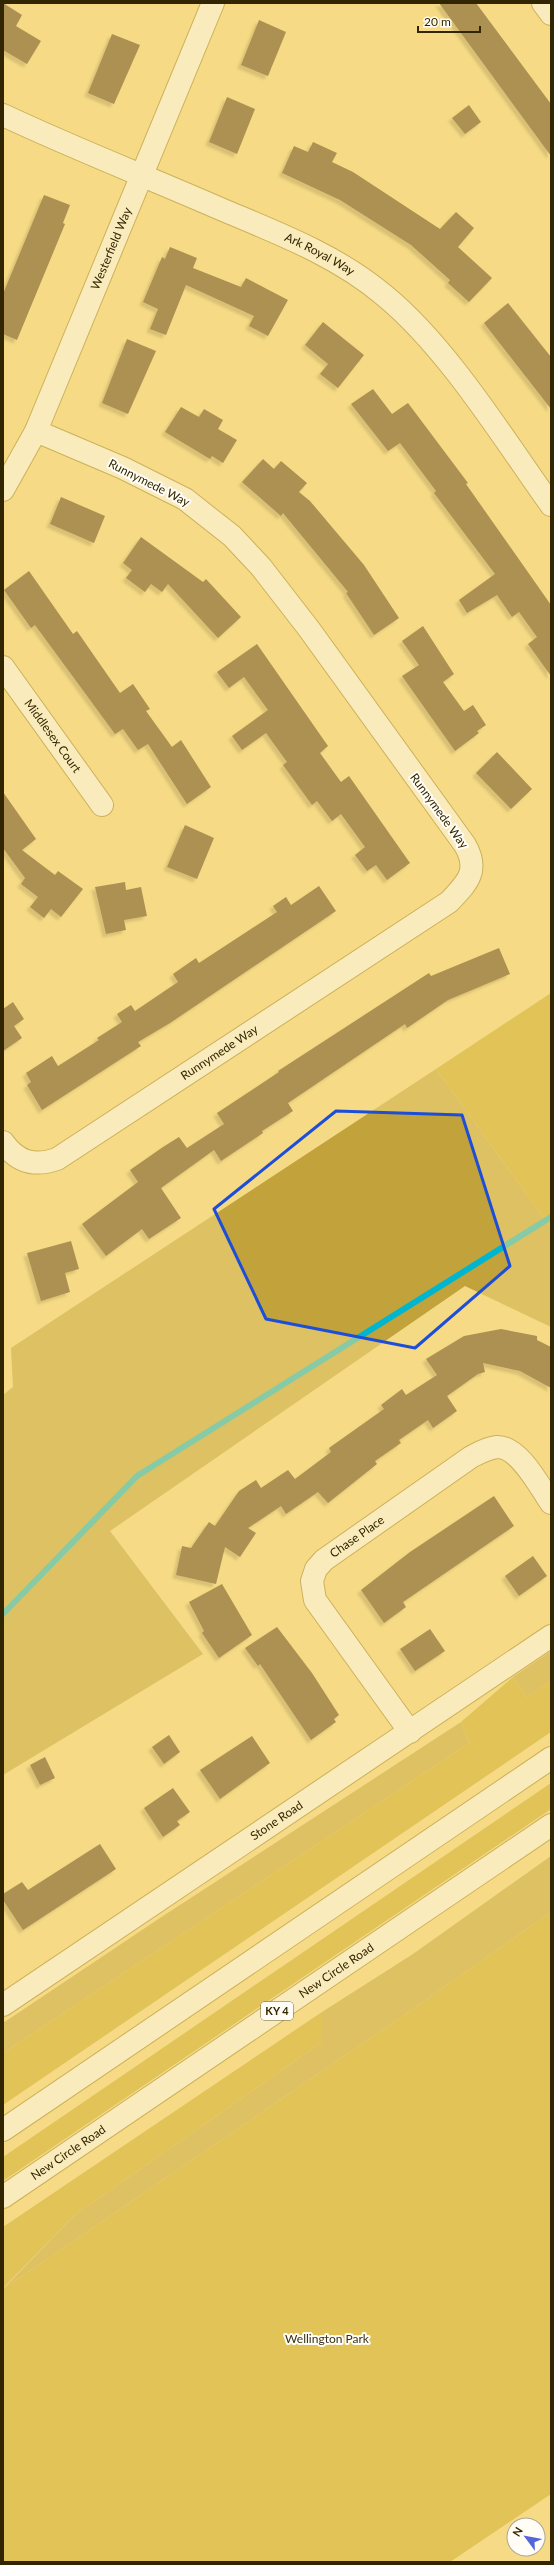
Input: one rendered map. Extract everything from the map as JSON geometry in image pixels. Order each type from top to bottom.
[{"type":"main road","name":"Westerfield Way","points":[[3,490],[36,431],[213,3]]},
{"type":"main road","points":[[543,3],[551,14]]},
{"type":"main road","name":"Ark Royal Way","points":[[3,115],[299,242],[364,279],[386,296],[435,348],[480,405],[551,505]]},
{"type":"main road","name":"Runnymede Way","points":[[3,1142],[9,1150],[25,1162],[32,1164],[56,1159],[448,902],[463,886],[471,873],[473,863],[465,845],[309,629],[261,567],[232,536],[185,498],[123,468],[36,431]]},
{"type":"main road","name":"Middlesex Court","points":[[3,667],[102,805]]},
{"type":"main road","name":"Chase Place","points":[[410,1732],[315,1600],[312,1581],[316,1569],[338,1549],[471,1457],[486,1449],[498,1447],[513,1453],[528,1469],[551,1503]]},
{"type":"main road","name":"Stone Road","points":[[3,2006],[551,1636]]},
{"type":"main road","points":[[3,2130],[551,1758]]},
{"type":"main road","name":"New Circle Road","points":[[3,2197],[551,1825]]},
{"type":"highlighted area","points":[[336,1111],[462,1115],[510,1266],[415,1348],[266,1319],[214,1209]]},
{"type":"green space","points":[[551,993],[551,1228],[436,1069]]},
{"type":"green space","points":[[513,1677],[527,1697],[551,1681],[551,1732],[3,2105],[3,2053],[469,1743],[461,1722]]},
{"type":"green space","points":[[551,1783],[551,1809],[3,2181],[3,2157]]},
{"type":"green space","name":"Wellington Park","points":[[551,1912],[551,2494],[517,2517],[506,2517],[506,2524],[450,2562],[3,2562],[3,2289],[407,2013]]},
{"type":"green space","points":[[322,2012],[322,2042],[76,2214],[3,2288],[3,2227]]},
{"type":"shaded area","points":[[436,1069],[551,1228],[551,1327],[465,1286],[110,1531],[203,1654],[3,1775],[3,1395],[13,1387],[11,1348]]},
{"type":"shaded area","points":[[551,1651],[551,1681],[527,1697],[513,1677]]},
{"type":"shaded area","points":[[461,1722],[469,1743],[3,2053],[3,2023],[160,1918]]},
{"type":"shaded area","points":[[551,1856],[551,1912],[407,2013],[3,2289],[76,2214],[322,2042],[322,2012],[413,1954]]},
{"type":"building","points":[[3,3],[22,15],[16,26],[41,41],[27,64],[3,50]]},
{"type":"building","points":[[439,3],[476,3],[551,104],[551,156]]},
{"type":"building","points":[[259,20],[286,32],[268,76],[241,65]]},
{"type":"building","points":[[112,34],[140,45],[114,104],[88,93]]},
{"type":"building","points":[[227,97],[255,109],[237,154],[209,142]]},
{"type":"building","points":[[469,105],[481,122],[465,134],[452,118]]},
{"type":"building","points":[[313,142],[337,153],[332,162],[353,172],[440,229],[456,212],[474,228],[458,247],[492,278],[469,302],[448,283],[450,280],[411,245],[340,200],[282,173],[294,146],[308,152]]},
{"type":"building","points":[[44,195],[70,205],[63,223],[65,224],[17,340],[3,334],[3,294]]},
{"type":"building","points":[[170,247],[197,258],[193,268],[241,287],[246,278],[288,300],[268,336],[249,326],[254,316],[186,285],[166,335],[150,329],[158,309],[143,302],[162,257],[165,259]]},
{"type":"building","points":[[508,303],[551,357],[551,409],[484,323]]},
{"type":"building","points":[[323,322],[364,355],[338,388],[320,374],[328,364],[305,345]]},
{"type":"building","points":[[127,339],[156,351],[128,414],[102,403]]},
{"type":"building","points":[[373,389],[392,414],[408,403],[468,483],[466,484],[551,605],[551,676],[528,644],[537,637],[519,612],[512,617],[497,595],[467,613],[459,600],[495,574],[434,493],[436,491],[400,443],[388,451],[351,404]]},
{"type":"building","points":[[181,407],[199,417],[204,409],[223,420],[218,429],[237,440],[223,463],[212,456],[210,459],[165,432]]},
{"type":"building","points":[[263,459],[274,469],[281,461],[307,483],[299,492],[310,501],[364,565],[399,618],[374,635],[346,593],[348,592],[283,513],[281,516],[242,482]]},
{"type":"building","points":[[61,497],[105,516],[94,543],[50,524]]},
{"type":"building","points":[[141,537],[203,582],[206,579],[241,617],[218,638],[168,584],[162,592],[151,584],[145,592],[126,578],[132,570],[123,563]]},
{"type":"building","points":[[29,571],[73,634],[77,631],[120,693],[133,684],[150,709],[146,711],[172,747],[181,740],[211,787],[187,804],[148,744],[138,750],[123,729],[115,734],[35,625],[31,628],[4,590]]},
{"type":"building","points":[[423,626],[454,674],[443,682],[464,711],[473,705],[486,725],[477,731],[479,733],[455,751],[402,676],[419,665],[402,641]]},
{"type":"building","points":[[257,644],[328,746],[320,753],[341,782],[349,776],[410,863],[387,880],[376,865],[367,871],[355,855],[365,847],[341,814],[332,821],[317,801],[312,805],[283,765],[287,762],[266,733],[242,750],[232,736],[268,710],[244,677],[229,688],[217,672]]},
{"type":"building","points":[[497,752],[532,789],[511,809],[476,773]]},
{"type":"building","points":[[3,792],[36,839],[22,850],[55,875],[58,871],[83,889],[61,917],[51,909],[44,918],[30,907],[38,897],[21,884],[25,878],[3,848]]},
{"type":"building","points":[[185,825],[214,838],[197,879],[167,867]]},
{"type":"building","points":[[125,882],[126,890],[141,887],[147,916],[124,920],[126,930],[106,934],[95,887]]},
{"type":"building","points":[[319,886],[336,911],[170,1023],[138,1042],[141,1046],[42,1110],[27,1085],[31,1082],[26,1073],[52,1056],[58,1066],[99,1040],[97,1038],[122,1022],[117,1014],[131,1005],[135,1011],[178,982],[173,974],[196,958],[199,963],[277,912],[273,906],[286,897],[291,905]]},
{"type":"building","points":[[499,948],[510,974],[448,1000],[407,1028],[405,1024],[288,1103],[293,1111],[262,1131],[263,1133],[221,1161],[214,1150],[161,1188],[181,1218],[149,1239],[142,1229],[106,1256],[82,1224],[138,1182],[130,1170],[163,1147],[179,1137],[187,1148],[224,1124],[217,1113],[279,1072],[278,1071],[429,973],[431,976]]},
{"type":"building","points":[[13,1002],[24,1019],[14,1026],[22,1038],[3,1051],[3,1009]]},
{"type":"building","points":[[71,1241],[79,1269],[65,1273],[70,1292],[41,1301],[27,1253]]},
{"type":"building","points":[[501,1329],[537,1336],[537,1340],[551,1347],[551,1388],[520,1371],[483,1363],[485,1372],[478,1374],[447,1396],[457,1411],[433,1428],[428,1420],[399,1440],[401,1443],[375,1461],[377,1464],[328,1503],[318,1492],[286,1514],[281,1506],[248,1528],[256,1533],[240,1557],[225,1547],[216,1584],[176,1575],[182,1546],[191,1548],[209,1522],[215,1526],[239,1491],[256,1480],[261,1488],[288,1470],[295,1479],[331,1452],[329,1448],[384,1409],[381,1405],[402,1389],[406,1395],[437,1375],[426,1359],[464,1336]]},
{"type":"building","points":[[494,1496],[514,1526],[403,1602],[406,1607],[384,1623],[361,1590],[410,1552]]},
{"type":"building","points":[[533,1556],[547,1576],[519,1596],[505,1576]]},
{"type":"building","points":[[222,1584],[252,1635],[219,1658],[202,1633],[204,1631],[189,1602]]},
{"type":"building","points":[[277,1627],[312,1673],[339,1715],[334,1719],[336,1722],[311,1740],[260,1664],[258,1666],[245,1648]]},
{"type":"building","points":[[430,1629],[445,1651],[415,1671],[400,1649]]},
{"type":"building","points":[[169,1735],[180,1752],[164,1764],[152,1747]]},
{"type":"building","points":[[252,1736],[270,1763],[220,1799],[200,1770]]},
{"type":"building","points":[[45,1757],[55,1778],[40,1785],[30,1765]]},
{"type":"building","points":[[173,1788],[190,1812],[177,1821],[180,1825],[163,1837],[144,1808]]},
{"type":"building","points":[[100,1844],[116,1869],[23,1930],[3,1900],[3,1894],[22,1882],[28,1890]]},
{"type":"waterway","points":[[3,1614],[137,1476],[551,1217]]}]
